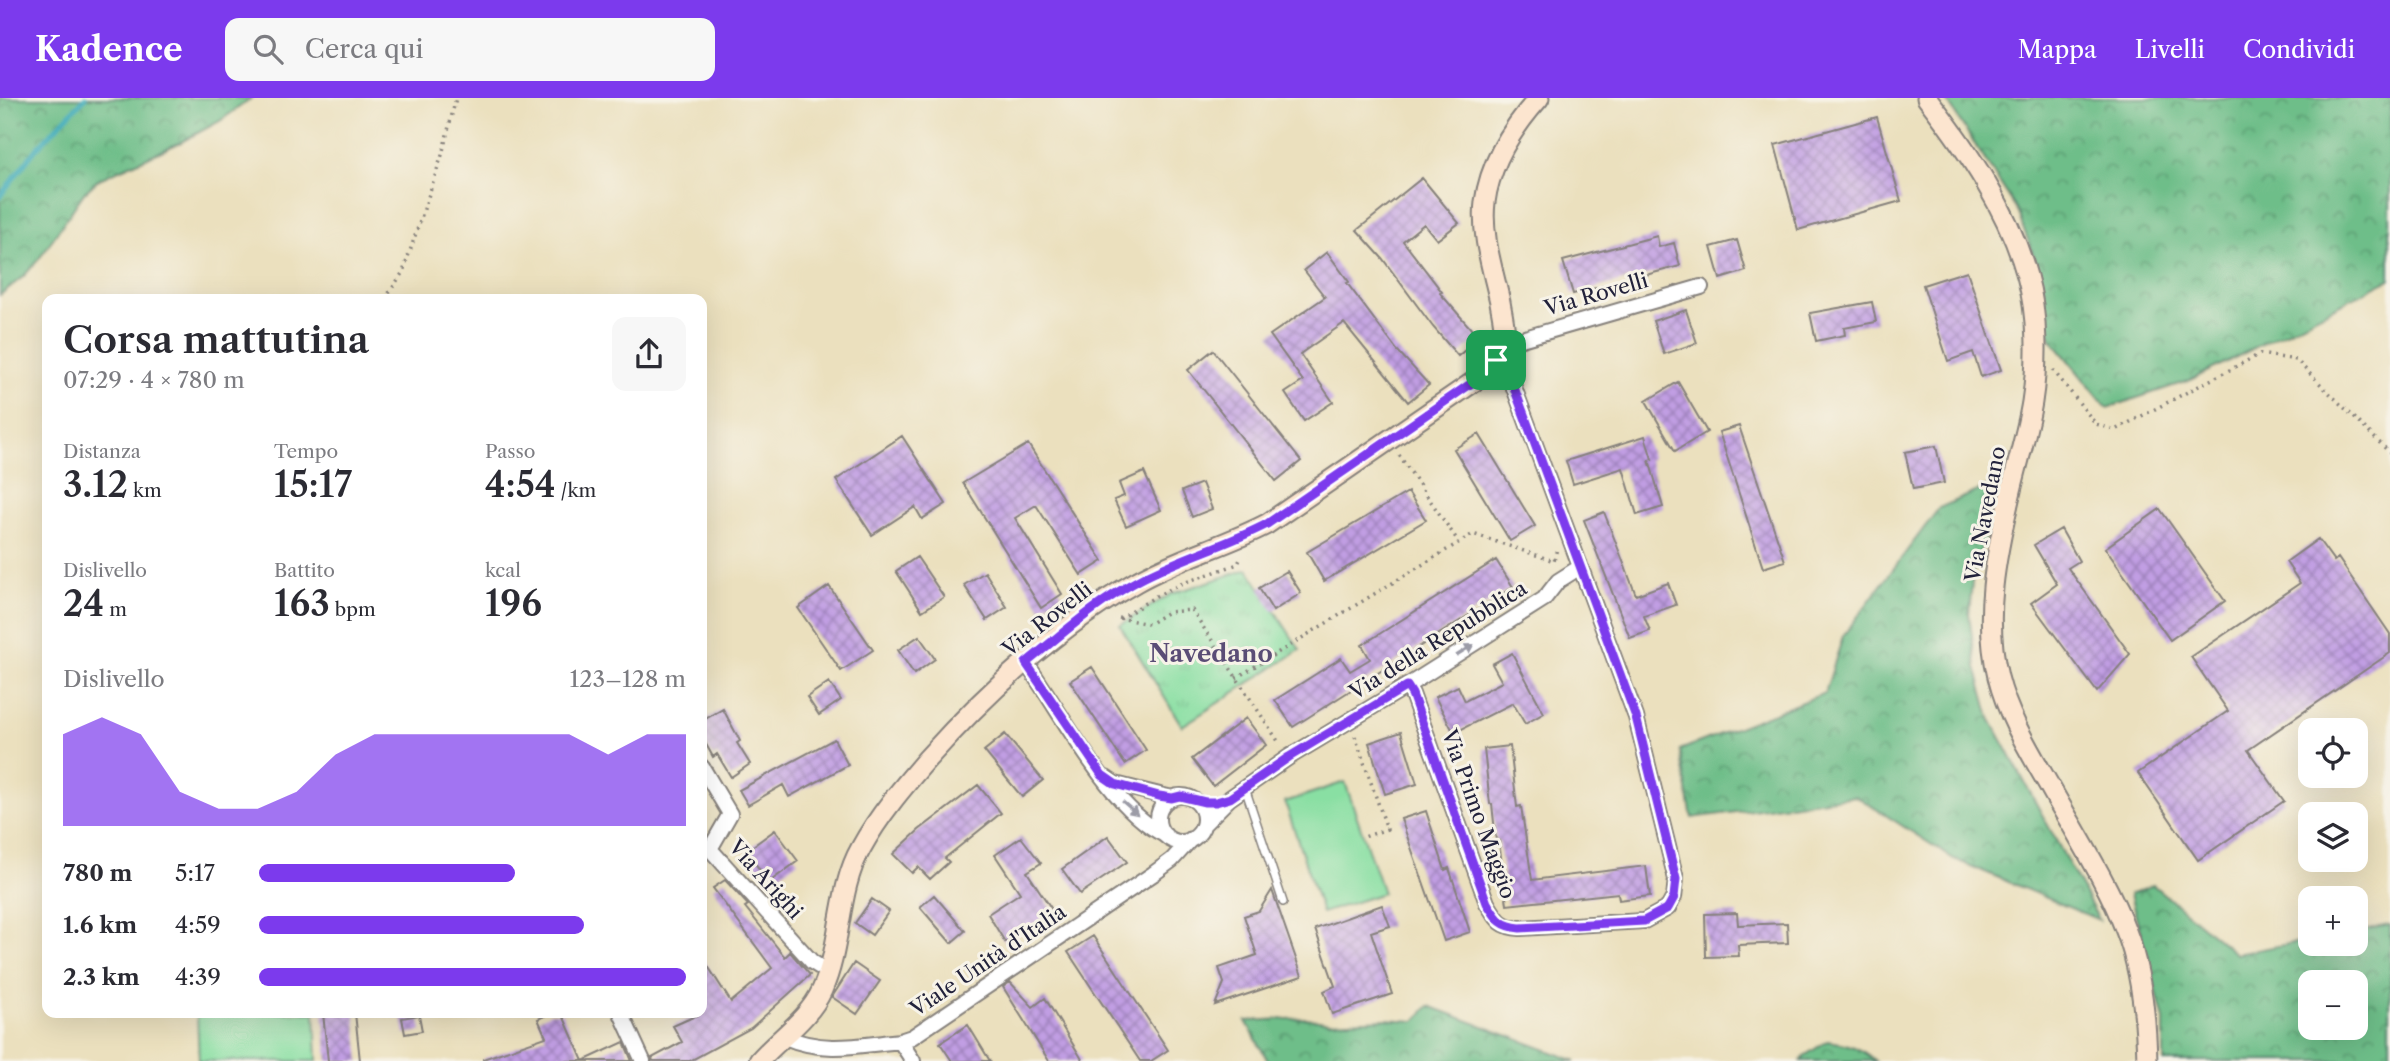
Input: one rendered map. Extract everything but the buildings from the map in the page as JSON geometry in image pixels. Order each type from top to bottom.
[{"type":"street","points":[[1539,98],[1509,138],[1494,169],[1485,201],[1485,233],[1504,322],[1500,352],[1580,567]]},
{"type":"street","name":"Via Navedano","points":[[1927,98],[1961,141],[2010,232],[2027,276],[2034,313],[2032,403],[1996,557],[1992,638],[1998,677],[2012,720],[2094,866],[2126,931],[2140,978],[2147,1061]]},
{"type":"street","name":"Via Rovelli","points":[[759,1061],[785,1037],[822,992],[848,882],[858,852],[873,825],[950,734],[985,698],[1026,663],[1093,609],[1138,581],[1267,524],[1482,376],[1500,352],[1701,288]]},
{"type":"street","name":"Via della Repubblica","points":[[1203,825],[1230,798],[1289,757],[1544,599],[1558,582],[1580,567]]},
{"type":"street","name":"Via Primo Maggio","points":[[1407,686],[1487,903],[1497,919],[1507,927],[1520,928],[1644,921],[1668,908],[1674,897],[1676,879],[1636,717],[1580,567]]},
{"type":"street","points":[[1026,663],[1102,775],[1117,797],[1154,830],[1172,840],[1182,842],[1199,833],[1204,816],[1195,801],[1188,797],[1172,798],[1115,784],[1102,775]]},
{"type":"street","name":"Via Arighi","points":[[707,775],[730,814],[710,849],[813,962],[828,972]]},
{"type":"street","points":[[1165,835],[1158,818],[1160,810],[1172,798]]},
{"type":"street","points":[[1195,801],[1216,802],[1230,798]]},
{"type":"street","name":"Viale Unità d'Italia","points":[[785,1037],[800,1044],[827,1049],[900,1041],[912,1037],[1153,874],[1172,860],[1191,839]]},
{"type":"street","points":[[623,1018],[643,1061]]},
{"type":"street","points":[[900,1041],[913,1061]]},
{"type":"lane","points":[[1245,788],[1283,902]]},
{"type":"path","points":[[389,294],[403,272],[442,155],[456,98]]},
{"type":"path","points":[[2035,348],[2096,424],[2115,430],[2260,354],[2296,360],[2390,453]]},
{"type":"path","points":[[1394,447],[1458,541]]},
{"type":"path","points":[[1236,678],[1473,534],[1554,561],[1556,540]]},
{"type":"path","points":[[1119,619],[1183,583],[1238,564],[1244,549]]},
{"type":"path","points":[[1093,609],[1100,617],[1113,607],[1119,619]]},
{"type":"path","points":[[1119,619],[1149,624],[1168,612],[1192,610],[1289,757]]},
{"type":"path","points":[[1350,721],[1387,829],[1364,836]]},
{"type":"green space","points":[[0,98],[252,98],[220,121],[181,142],[99,179],[84,193],[39,259],[24,276],[0,295]]},
{"type":"green space","points":[[1945,98],[2390,98],[2390,279],[2191,380],[2107,408],[2050,338],[2042,278],[2016,208]]},
{"type":"green space","points":[[2005,479],[1973,572],[1969,614],[1976,667],[1990,718],[2099,920],[1954,859],[1856,796],[1692,818],[1680,750],[1825,693],[1843,636],[1939,508]]},
{"type":"green space","points":[[1248,569],[1300,650],[1182,726],[1120,625],[1171,594]]},
{"type":"green space","points":[[1345,782],[1383,893],[1322,913],[1285,802]]},
{"type":"green space","points":[[2153,885],[2236,954],[2298,942],[2298,956],[2368,956],[2368,929],[2390,925],[2390,1061],[2164,1061],[2164,1020],[2130,894]]},
{"type":"green space","points":[[1429,1006],[1576,1061],[1268,1061],[1246,1021],[1307,1018],[1330,1022],[1385,1019],[1415,1021]]},
{"type":"green space","points":[[197,1018],[315,1018],[317,1061],[199,1061]]},
{"type":"green space","points":[[1827,1041],[1853,1047],[1875,1061],[1801,1061]]},
{"type":"waterway","points":[[0,196],[36,149],[85,98]]},
{"type":"district","name":"Navedano","points":[[1211,653]]},
{"type":"route","points":[[1496,360],[1506,366],[1636,717],[1676,879],[1674,897],[1668,908],[1644,921],[1520,928],[1507,927],[1497,919],[1487,903],[1407,686],[1289,757],[1230,798],[1205,802],[1188,797],[1159,796],[1115,784],[1102,775],[1026,663],[1093,609],[1138,581],[1267,524],[1482,376],[1496,360]]}]
